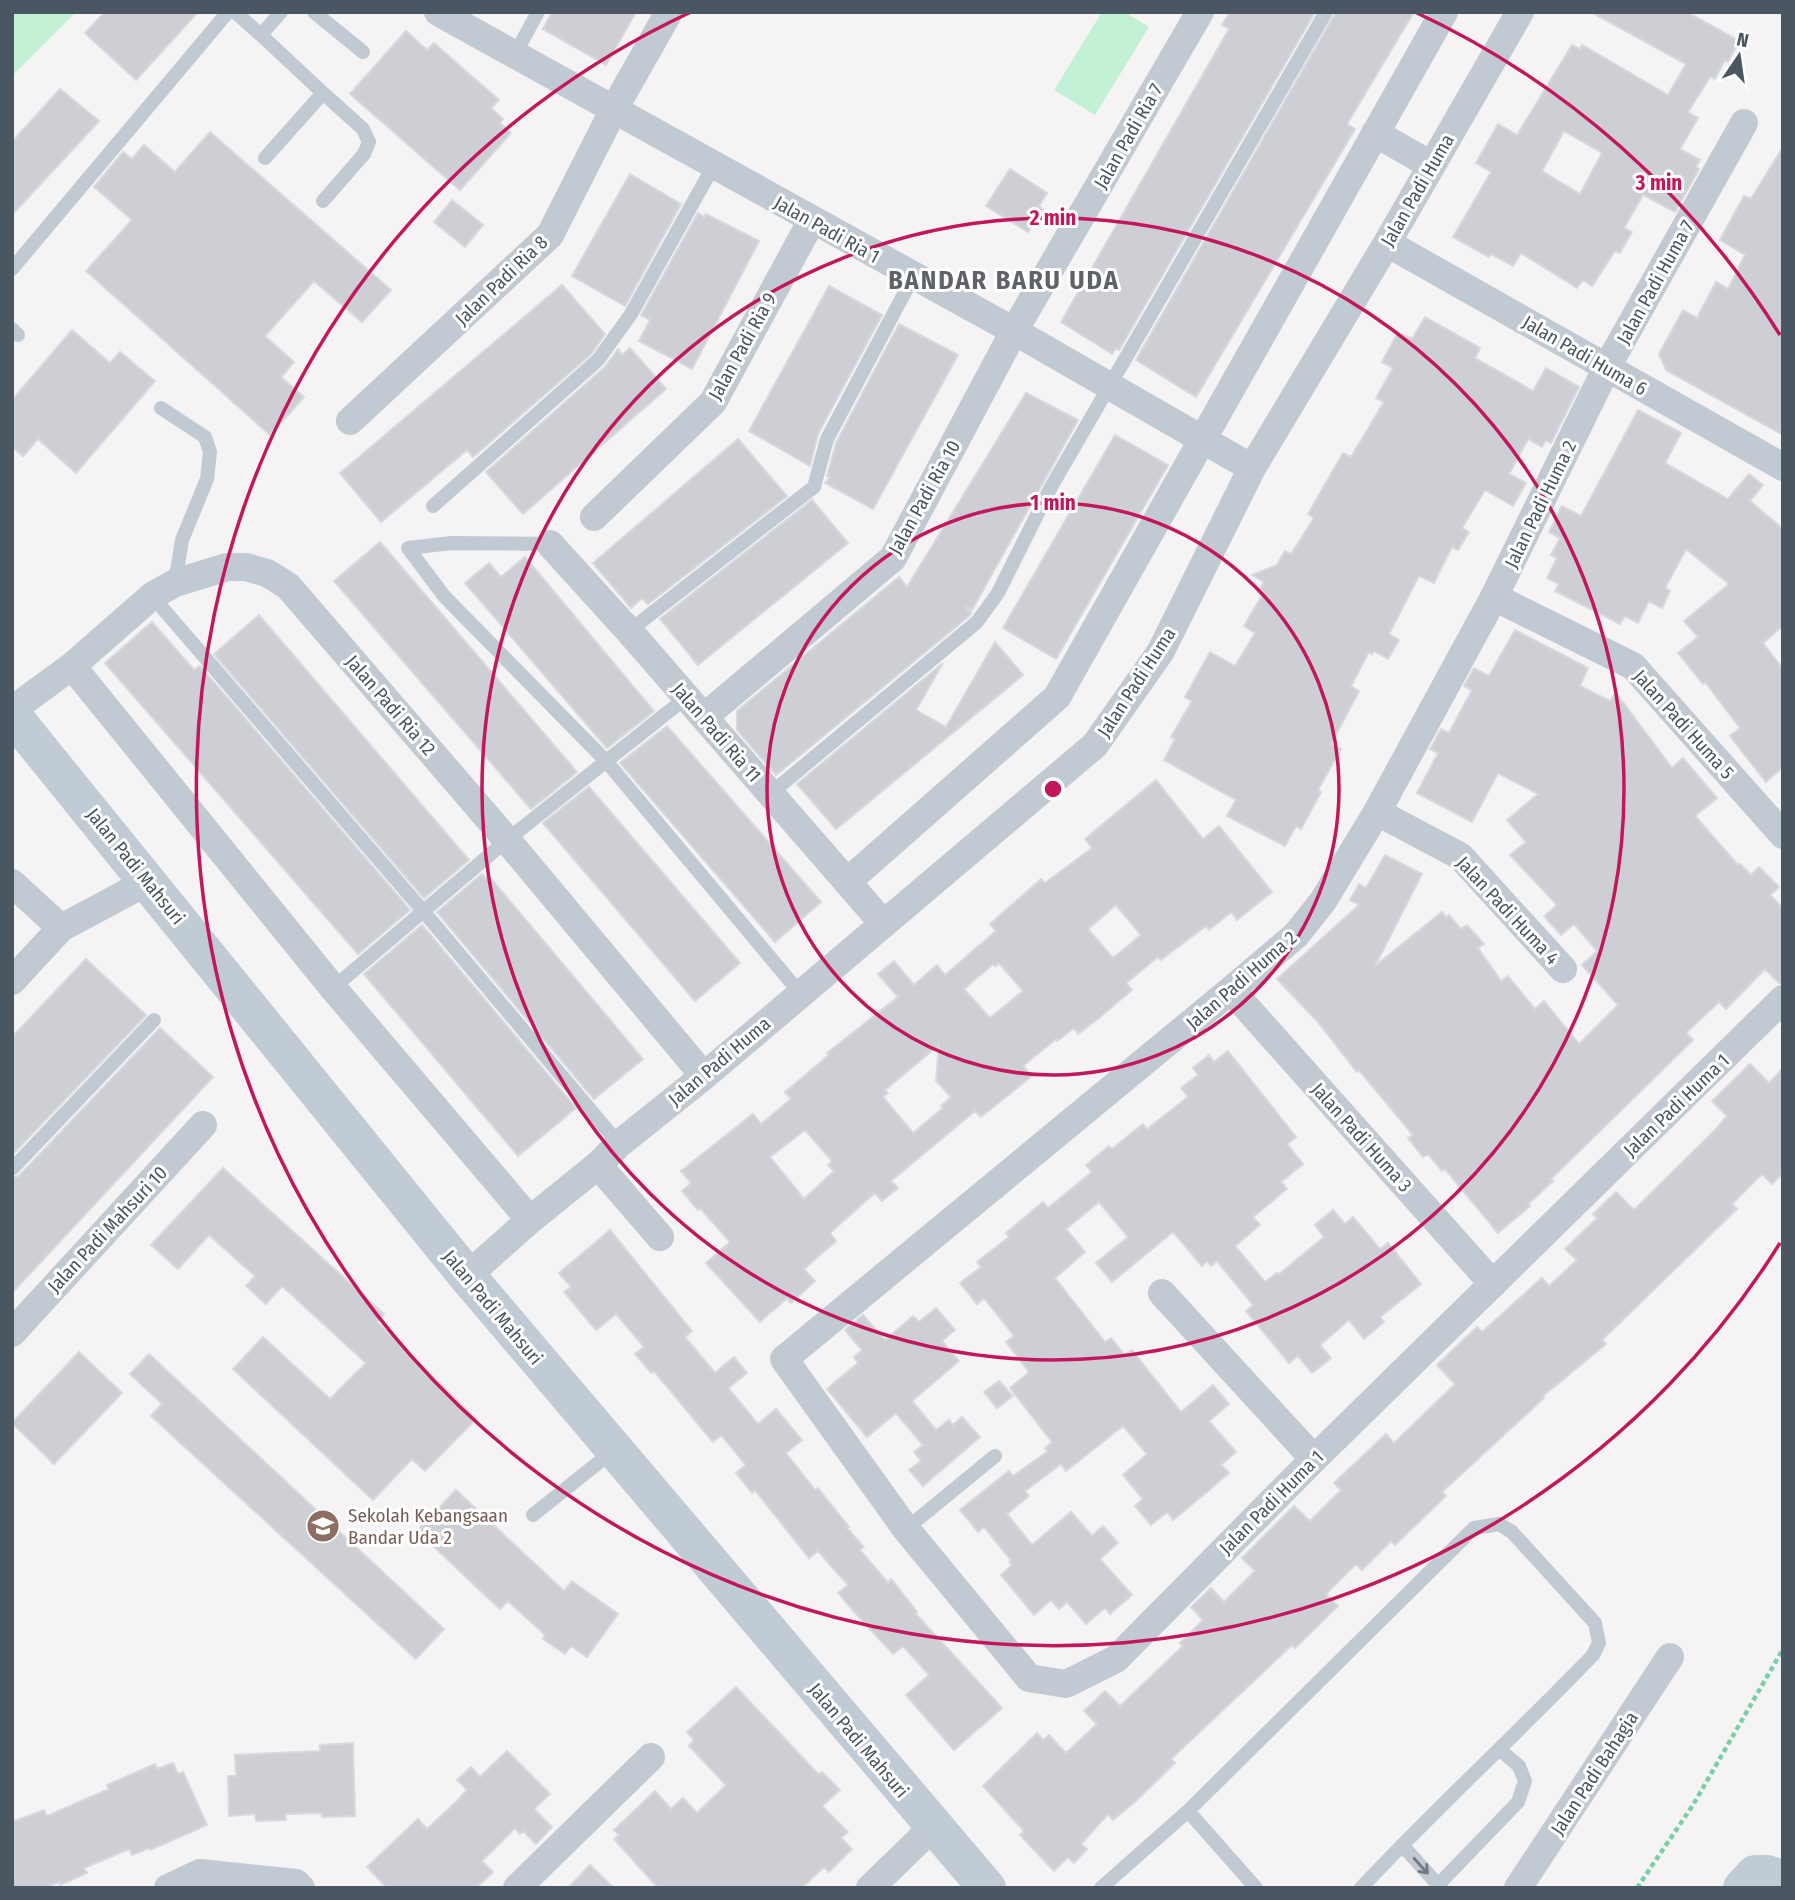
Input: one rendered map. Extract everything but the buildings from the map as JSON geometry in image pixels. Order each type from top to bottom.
[{"type":"main road","name":"Jalan Padi Mahsuri","points":[[12,713],[467,1276],[987,1888]]},
{"type":"main road","points":[[1743,1886],[1755,1874],[1767,1874],[1783,1879]]},
{"type":"street","name":"Jalan Padi Ria 1","points":[[438,12],[1014,331],[1252,468]]},
{"type":"street","name":"Jalan Padi Ria 8","points":[[351,421],[550,235],[614,109],[669,12]]},
{"type":"street","name":"Jalan Padi Ria 7","points":[[1014,331],[1200,12]]},
{"type":"street","points":[[847,882],[1057,697],[1444,12]]},
{"type":"street","name":"Jalan Padi Huma","points":[[467,1276],[619,1144],[704,1076],[882,922],[1095,745],[1161,651],[1252,468],[1387,243],[1520,12]]},
{"type":"street","name":"Jalan Padi Huma 7","points":[[1607,367],[1744,123]]},
{"type":"street","points":[[1375,132],[1432,165]]},
{"type":"street","name":"Jalan Padi Ria 9","points":[[594,517],[713,402],[812,220]]},
{"type":"street","name":"Jalan Padi Huma 6","points":[[1387,243],[1783,467]]},
{"type":"street","name":"Jalan Padi Ria 10","points":[[696,707],[893,558],[1014,331]]},
{"type":"street","name":"Jalan Padi Huma 2","points":[[784,1359],[1296,935],[1323,901],[1377,812],[1494,597],[1607,367]]},
{"type":"street","name":"Jalan Padi Ria 11","points":[[550,544],[696,707],[882,922]]},
{"type":"street","name":"Jalan Padi Ria 12","points":[[12,713],[164,590],[214,570],[246,566],[267,573],[288,586],[704,1076]]},
{"type":"street","name":"Jalan Padi Huma 5","points":[[1494,597],[1633,666],[1783,835]]},
{"type":"street","points":[[72,666],[333,988],[530,1220]]},
{"type":"street","name":"Jalan Padi Huma 4","points":[[1377,812],[1460,856],[1563,969]]},
{"type":"street","points":[[12,981],[61,928],[149,881]]},
{"type":"street","points":[[14,889],[61,928]]},
{"type":"street","name":"Jalan Padi Huma 3","points":[[1231,990],[1493,1284]]},
{"type":"street","name":"Jalan Padi Huma 1","points":[[784,1359],[906,1529],[1029,1678],[1066,1685],[1116,1659],[1314,1459],[1783,999]]},
{"type":"street","name":"Jalan Padi Mahsuri 10","points":[[12,1333],[203,1125]]},
{"type":"street","points":[[598,1165],[660,1237]]},
{"type":"street","points":[[1162,1293],[1314,1459]]},
{"type":"street","name":"Jalan Padi Bahagia","points":[[1518,1888],[1670,1657]]},
{"type":"street","points":[[517,1888],[651,1757]]},
{"type":"street","points":[[870,1888],[933,1827]]},
{"type":"street","points":[[168,1888],[200,1873],[296,1883],[301,1888]]},
{"type":"lane","points":[[12,269],[228,12]]},
{"type":"lane","points":[[235,12],[363,129],[369,142],[364,154],[323,201]]},
{"type":"lane","points":[[261,35],[281,12]]},
{"type":"lane","points":[[314,12],[363,52]]},
{"type":"lane","points":[[515,54],[538,12]]},
{"type":"lane","points":[[770,794],[977,622],[998,593],[1051,487],[1326,12]]},
{"type":"lane","points":[[265,159],[323,93]]},
{"type":"lane","points":[[433,506],[598,360],[631,314],[714,166]]},
{"type":"lane","points":[[629,631],[814,487],[827,439],[913,277]]},
{"type":"lane","points":[[161,408],[205,437],[210,452],[208,479],[164,590],[424,912],[619,1144]]},
{"type":"lane","points":[[550,544],[452,543],[408,548],[444,596],[606,761],[800,993]]},
{"type":"lane","points":[[333,988],[506,840],[606,761],[696,707]]},
{"type":"lane","points":[[12,1169],[154,1020]]},
{"type":"lane","points":[[533,1515],[614,1451]]},
{"type":"lane","points":[[906,1529],[995,1456]]},
{"type":"lane","points":[[1101,1888],[1188,1811],[1474,1528],[1499,1524],[1512,1532],[1595,1623],[1599,1643],[1593,1655],[1361,1888]]},
{"type":"lane","points":[[1402,1845],[1439,1886],[1518,1802],[1525,1781],[1519,1766],[1500,1750]]},
{"type":"lane","points":[[1188,1811],[1256,1888]]},
{"type":"path","points":[[1637,1888],[1693,1805],[1783,1648]]},
{"type":"green space","points":[[12,12],[76,12],[12,76]]},
{"type":"green space","points":[[1102,12],[1125,12],[1149,27],[1095,115],[1054,90]]},
{"type":"place","name":"Sekolah Kebangsaan Bandar Uda 2","points":[[323,1526]]},
{"type":"district","name":"BANDAR BARU UDA","points":[[1004,280]]}]
